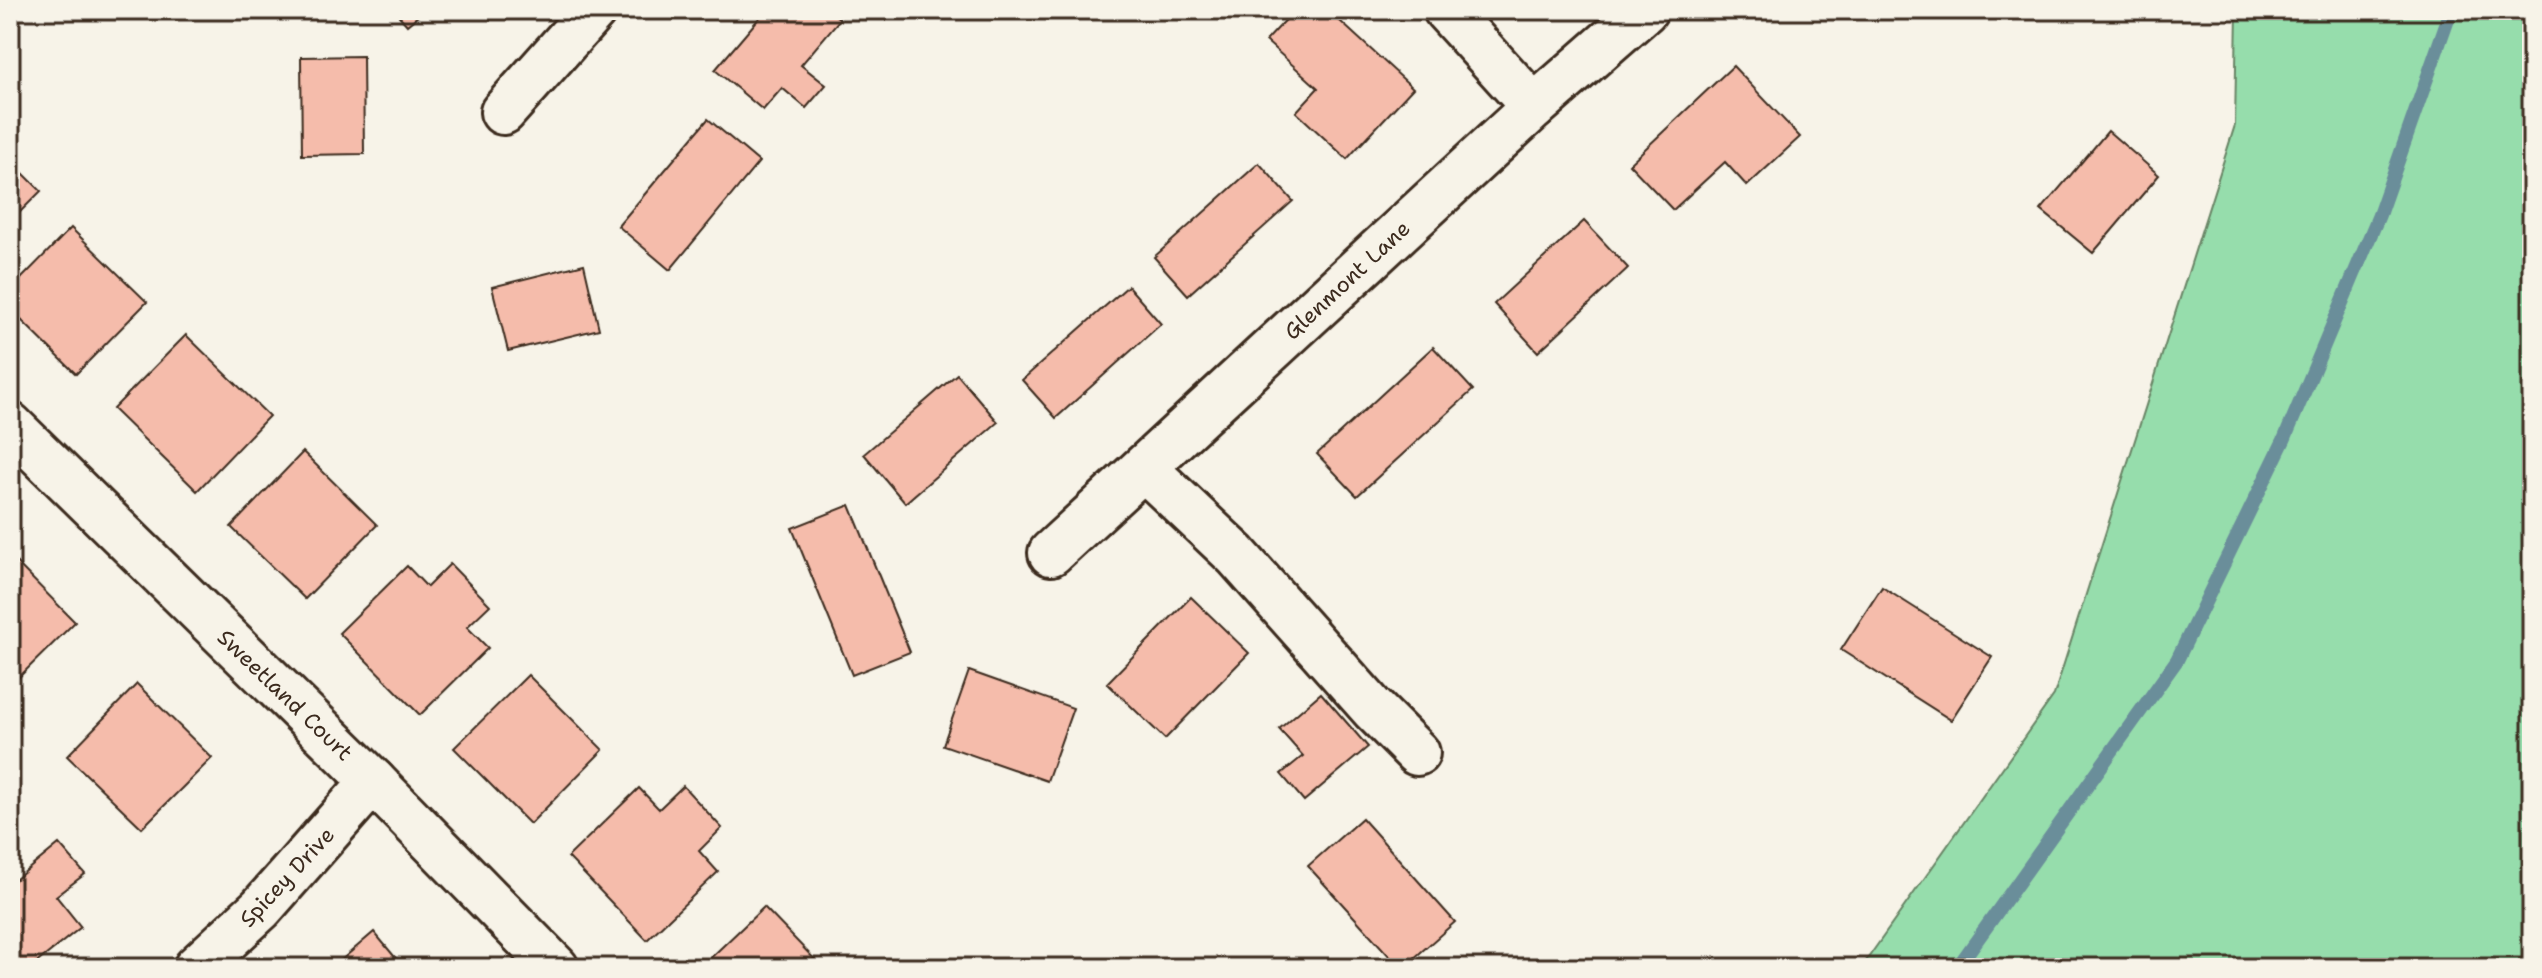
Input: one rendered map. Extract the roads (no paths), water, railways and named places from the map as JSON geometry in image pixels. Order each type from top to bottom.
[{"type":"street","points":[[503,112],[594,10]]},
{"type":"street","points":[[1446,10],[1534,107]]},
{"type":"street","name":"Glenmont Lane","points":[[1051,553],[1534,107],[1645,10]]},
{"type":"street","name":"Sweetland Court","points":[[10,425],[373,781],[556,968]]},
{"type":"street","points":[[1144,468],[1236,555],[1373,709],[1417,753]]},
{"type":"street","name":"Spicey Drive","points":[[196,968],[261,908],[373,781]]},
{"type":"waterway","points":[[1957,968],[2177,660],[2284,440],[2379,215],[2451,10]]}]
